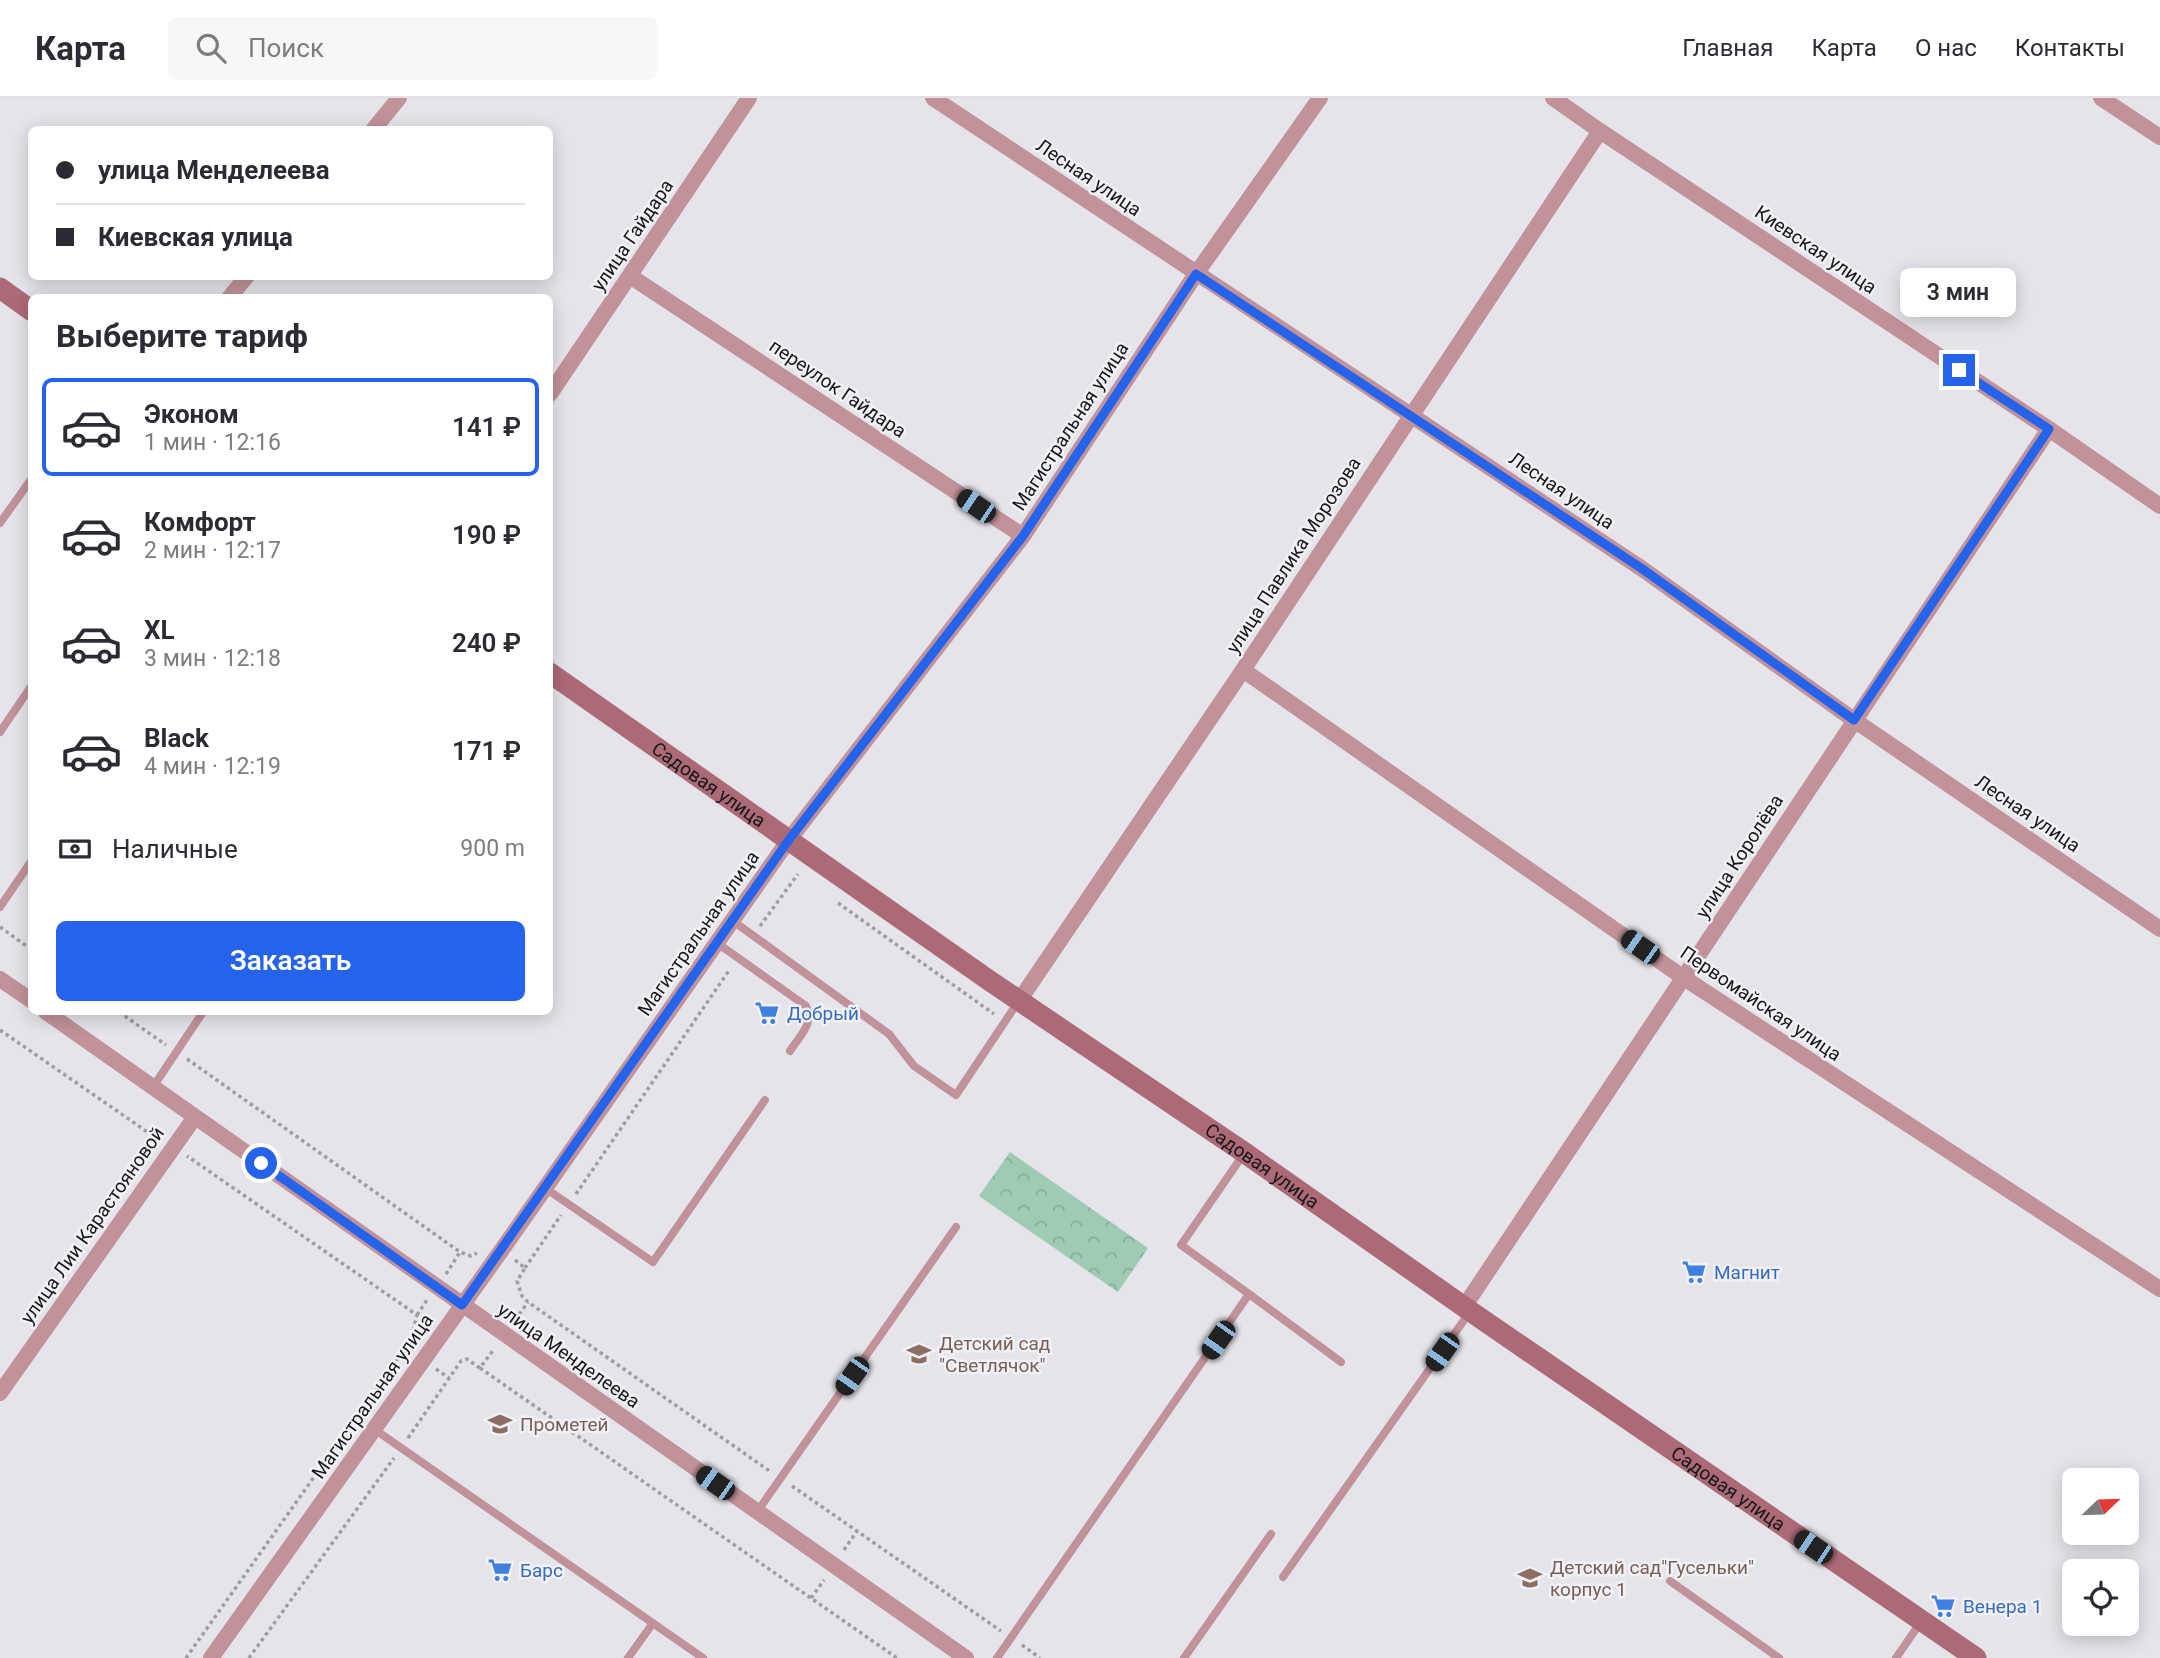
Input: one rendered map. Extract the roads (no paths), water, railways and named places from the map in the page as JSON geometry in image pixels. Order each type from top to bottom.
[{"type":"street","points":[[376,126],[399,98]]},
{"type":"street","name":"улица Гайдара","points":[[553,390],[749,98]]},
{"type":"street","name":"Лесная улица","points":[[933,98],[1641,568],[1854,720],[2160,929]]},
{"type":"street","name":"Магистральная улица","points":[[211,1658],[788,841],[1023,536],[1196,274],[1320,98]]},
{"type":"street","name":"Киевская улица","points":[[1553,98],[2160,506]]},
{"type":"street","points":[[2101,98],[2160,137]]},
{"type":"street","name":"улица Павлика Морозова","points":[[1019,1001],[1243,670],[1600,131]]},
{"type":"street","name":"переулок Гайдара","points":[[630,276],[1023,536]]},
{"type":"street","points":[[232,294],[244,280]]},
{"type":"street","points":[[0,288],[28,308]]},
{"type":"street","name":"улица Королёва","points":[[1467,1309],[1854,720],[2049,429]]},
{"type":"street","name":"Первомайская улица","points":[[1243,670],[1684,978],[2160,1289]]},
{"type":"street","name":"Садовая улица","points":[[553,675],[1019,1001],[1245,1153],[1467,1309],[1976,1658]]},
{"type":"street","points":[[0,979],[28,998]]},
{"type":"street","name":"улица Менделеева","points":[[50,1015],[966,1658]]},
{"type":"street","name":"улица Лии Карастояновой","points":[[0,1392],[195,1117]]},
{"type":"lane","points":[[0,523],[28,484]]},
{"type":"lane","points":[[0,732],[28,691]]},
{"type":"lane","points":[[0,907],[28,866]]},
{"type":"lane","points":[[733,921],[889,1034],[914,1066],[956,1095],[1019,1001]]},
{"type":"lane","points":[[717,943],[806,1006],[810,1013],[810,1023],[790,1051]]},
{"type":"lane","points":[[153,1087],[201,1015]]},
{"type":"lane","points":[[545,1188],[653,1262],[765,1100]]},
{"type":"lane","points":[[1245,1153],[1181,1245],[1341,1362]]},
{"type":"lane","points":[[757,1513],[956,1227]]},
{"type":"lane","points":[[997,1658],[1249,1294]]},
{"type":"lane","points":[[1283,1577],[1467,1309]]},
{"type":"lane","points":[[374,1429],[703,1658]]},
{"type":"lane","points":[[1184,1658],[1271,1534]]},
{"type":"lane","points":[[1670,1581],[1779,1658]]},
{"type":"lane","points":[[1896,1658],[1922,1621]]},
{"type":"lane","points":[[628,1658],[653,1623]]},
{"type":"place","name":"Добрый","points":[[767,1013]]},
{"type":"place","name":"Магнит","points":[[1694,1272]]},
{"type":"place","name":"Детский сад \"Светлячок\"","points":[[919,1354]]},
{"type":"place","name":"Прометей","points":[[500,1424]]},
{"type":"place","name":"Барс","points":[[500,1570]]},
{"type":"place","name":"Детский сад\"Гусельки\" корпус 1","points":[[1530,1578]]},
{"type":"place","name":"Венера 1","points":[[1943,1606]]}]
